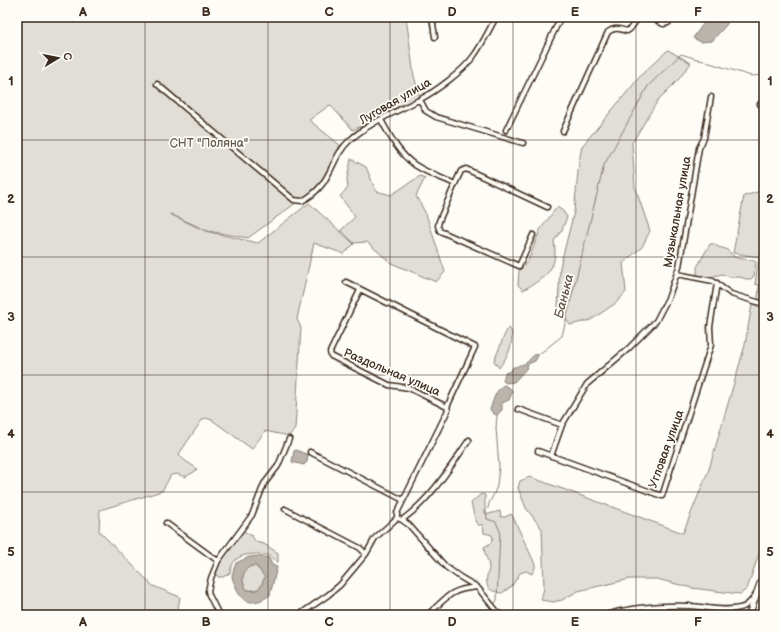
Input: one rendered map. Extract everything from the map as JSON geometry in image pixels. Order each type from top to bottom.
[{"type":"main road","points":[[749,615],[764,573]]},
{"type":"street","points":[[432,17],[435,37]]},
{"type":"street","name":"Луговая улица","points":[[157,84],[298,201],[302,201],[316,192],[325,182],[345,144],[357,134],[420,100],[440,87],[465,66],[476,52],[496,17]]},
{"type":"street","points":[[506,130],[560,17]]},
{"type":"street","points":[[563,131],[608,32],[616,28],[627,31],[639,17]]},
{"type":"street","points":[[651,17],[663,24],[668,23],[673,17]]},
{"type":"street","name":"Музыкальная улица","points":[[551,456],[562,425],[587,384],[628,349],[656,320],[669,296],[673,280],[677,274],[699,148],[704,138],[711,97]]},
{"type":"street","points":[[420,100],[426,111],[436,117],[523,143]]},
{"type":"street","points":[[381,120],[399,149],[406,157],[416,165],[455,184]]},
{"type":"street","points":[[533,235],[519,266],[440,231],[438,226],[455,184],[462,171],[466,169],[547,207]]},
{"type":"street","points":[[677,274],[713,281],[731,294],[764,304]]},
{"type":"street","points":[[299,615],[340,585],[366,554],[375,538],[396,518],[403,500],[448,410],[447,407],[475,347],[346,282]]},
{"type":"street","name":"Угловая улица","points":[[538,451],[662,496],[711,345],[710,327],[717,283]]},
{"type":"street","name":"Раздольная улица","points":[[360,290],[330,352],[331,356],[389,384],[409,388],[447,407]]},
{"type":"street","points":[[518,409],[562,425]]},
{"type":"street","points":[[219,615],[208,591],[211,578],[218,561],[252,515],[264,484],[278,466],[289,439]]},
{"type":"street","points":[[402,520],[413,512],[429,496],[470,440]]},
{"type":"street","points":[[310,452],[403,500]]},
{"type":"street","points":[[285,510],[354,545],[366,554]]},
{"type":"street","points":[[396,518],[402,520],[421,538],[446,567],[460,578],[477,587],[500,615]]},
{"type":"street","points":[[166,523],[218,561]]},
{"type":"street","points":[[427,615],[450,594],[463,589],[477,587]]},
{"type":"street","points":[[605,615],[640,607],[680,606],[724,610],[738,609],[746,606],[756,594]]},
{"type":"street","points":[[724,610],[730,615]]},
{"type":"green space","name":"СНТ \"Поляна\"","points":[[17,17],[406,17],[414,76],[420,97],[353,130],[330,105],[309,120],[340,145],[325,177],[314,191],[248,238],[208,231],[170,214],[205,231],[258,243],[309,203],[354,244],[344,254],[314,243],[297,319],[301,328],[295,429],[289,436],[265,431],[252,449],[212,420],[206,418],[202,420],[179,454],[197,469],[194,472],[185,477],[177,474],[171,475],[162,491],[100,510],[99,531],[153,586],[180,597],[177,615],[17,615]]},
{"type":"green space","points":[[668,50],[691,63],[678,80],[658,100],[632,143],[635,187],[650,231],[642,247],[623,263],[626,292],[616,303],[591,320],[570,325],[558,307],[560,267],[574,212],[582,146],[643,73]]},
{"type":"green space","points":[[351,159],[366,167],[376,191],[391,195],[420,176],[425,178],[416,196],[426,214],[445,272],[436,282],[391,263],[367,242],[354,243],[341,230],[355,217],[340,196],[348,188],[347,179]]},
{"type":"green space","points":[[764,190],[764,254],[761,256],[760,272],[764,274],[764,301],[758,299],[759,285],[755,284],[759,257],[733,253],[744,196]]},
{"type":"green space","points":[[557,207],[563,211],[567,217],[562,230],[554,241],[555,251],[552,266],[544,277],[523,290],[518,285],[519,271],[528,261],[540,230]]},
{"type":"green space","points":[[710,244],[726,249],[736,258],[756,262],[754,276],[751,279],[730,277],[722,274],[710,277],[697,277],[697,267]]},
{"type":"green space","points":[[752,304],[764,309],[764,539],[747,589],[740,594],[692,588],[657,579],[630,579],[578,591],[562,600],[553,602],[541,600],[544,588],[542,529],[526,508],[518,488],[520,481],[530,477],[683,533],[709,469],[745,345]]},
{"type":"green space","points":[[508,328],[511,330],[512,336],[511,346],[499,368],[494,361]]},
{"type":"green space","points":[[481,494],[485,495],[485,513],[489,514],[500,511],[501,517],[511,514],[535,564],[532,574],[526,571],[520,573],[512,586],[502,593],[491,590],[487,583],[489,568],[484,547],[491,543],[493,539],[492,535],[484,533],[483,525],[476,523],[471,503]]},
{"type":"green space","points":[[243,531],[251,535],[256,542],[264,544],[278,553],[278,562],[267,555],[254,554],[240,557],[233,563],[230,573],[223,577],[218,577],[216,574],[220,561]]},
{"type":"green space","points":[[251,566],[256,566],[265,577],[259,588],[255,590],[247,590],[243,577],[245,571]]},
{"type":"shaded area","points":[[708,17],[730,17],[727,24],[712,41],[701,42],[693,38]]},
{"type":"shaded area","points":[[537,354],[538,356],[535,361],[528,364],[526,369],[514,382],[506,383],[503,381],[505,373],[511,371],[513,367],[526,363],[532,356]]},
{"type":"shaded area","points":[[504,385],[511,389],[512,393],[509,400],[502,403],[502,410],[497,415],[490,410],[496,393]]},
{"type":"shaded area","points":[[296,450],[308,455],[307,462],[304,465],[292,462],[294,451]]},
{"type":"shaded area","points":[[259,556],[269,558],[272,565],[277,567],[270,595],[260,601],[255,602],[246,601],[242,598],[232,576],[236,563],[249,557]],"holes":[[[251,566],[256,566],[265,577],[257,590],[247,590],[243,580],[245,571]]]},
{"type":"waterway","name":"Банька","points":[[538,355],[562,336],[604,165],[648,86],[681,54],[751,76],[764,75]]},
{"type":"waterway","name":"Банька","points":[[494,605],[497,600],[500,531],[496,522],[487,519],[486,510],[497,486],[499,467],[496,428],[497,415]]},
{"type":"waterway","name":"Банька","points":[[487,615],[492,607]]}]
